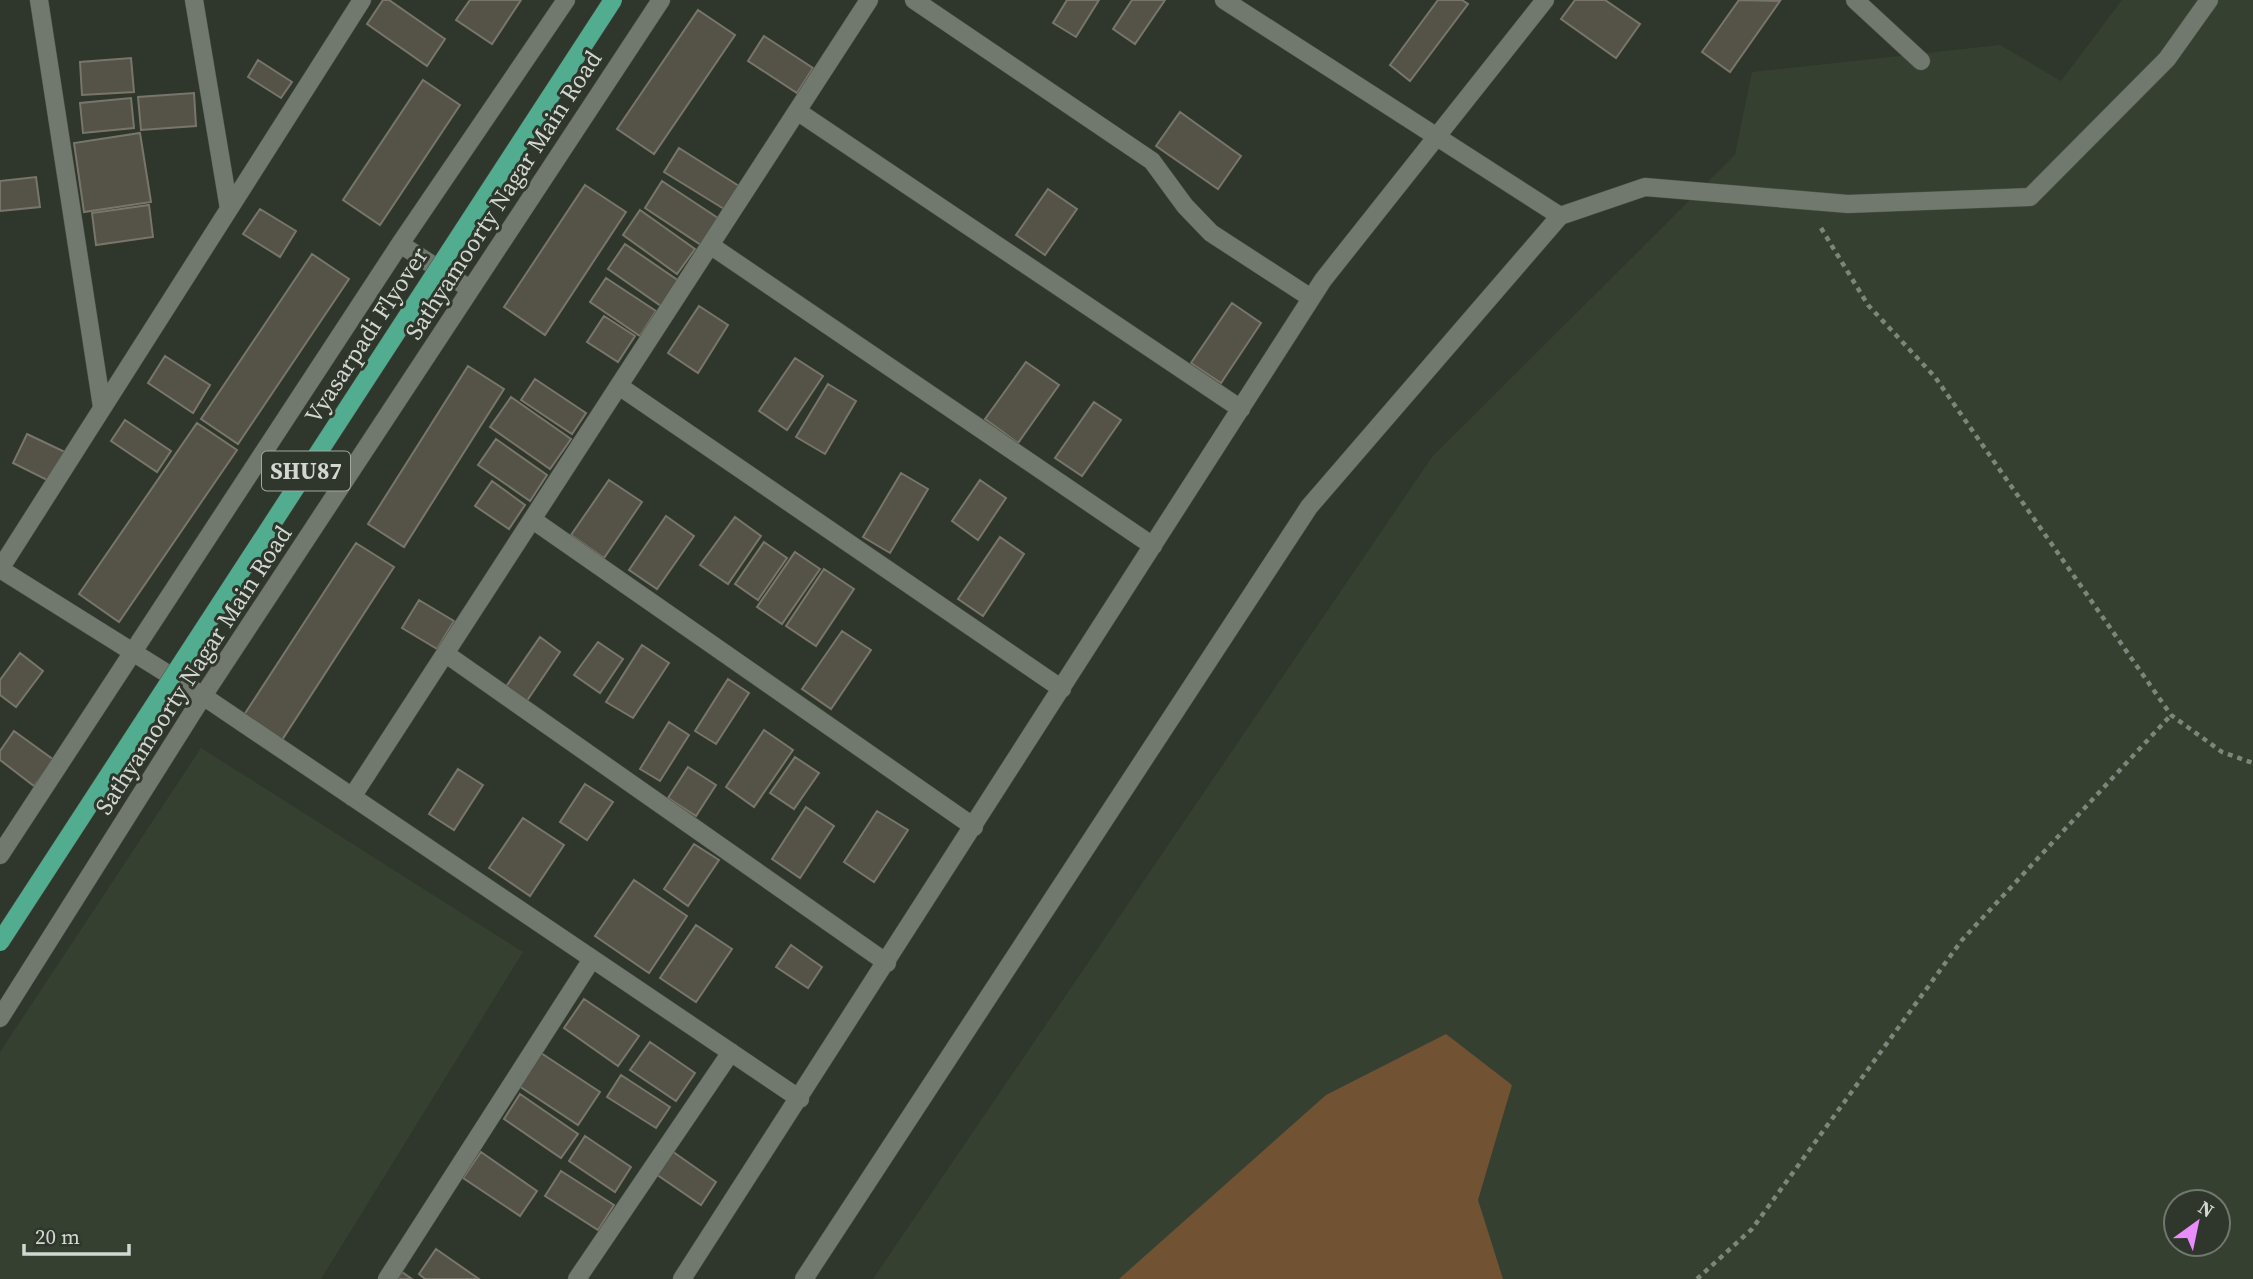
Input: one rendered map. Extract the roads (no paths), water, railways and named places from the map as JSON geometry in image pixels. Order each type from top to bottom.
[{"type":"main road","name":"Vyasarpadi Flyover","points":[[0,942],[613,0]]},
{"type":"street","points":[[39,0],[103,407]]},
{"type":"street","points":[[194,0],[229,209]]},
{"type":"street","points":[[362,0],[0,569],[203,696],[800,1099]]},
{"type":"street","points":[[0,855],[400,244],[566,0]]},
{"type":"street","name":"Sathyamoorty Nagar Main Road","points":[[0,1018],[203,696],[661,0]]},
{"type":"street","points":[[352,797],[869,0]]},
{"type":"street","points":[[914,0],[1152,161],[1185,206],[1211,233],[1311,298]]},
{"type":"street","points":[[1224,0],[1437,134],[1560,216]]},
{"type":"street","points":[[682,1279],[800,1099],[1311,298],[1437,134],[1545,0]]},
{"type":"street","points":[[1855,0],[1921,61]]},
{"type":"street","points":[[804,1279],[1308,507],[1560,216],[1645,187],[1848,204],[2029,197],[2167,59],[2209,0]]},
{"type":"street","points":[[797,111],[1241,409]]},
{"type":"street","points":[[400,244],[470,289]]},
{"type":"street","points":[[710,245],[1153,546]]},
{"type":"street","points":[[619,386],[1062,689]]},
{"type":"street","points":[[533,520],[974,827]]},
{"type":"street","points":[[446,654],[887,963]]},
{"type":"street","points":[[387,1279],[593,959]]},
{"type":"street","points":[[578,1279],[731,1052]]}]
